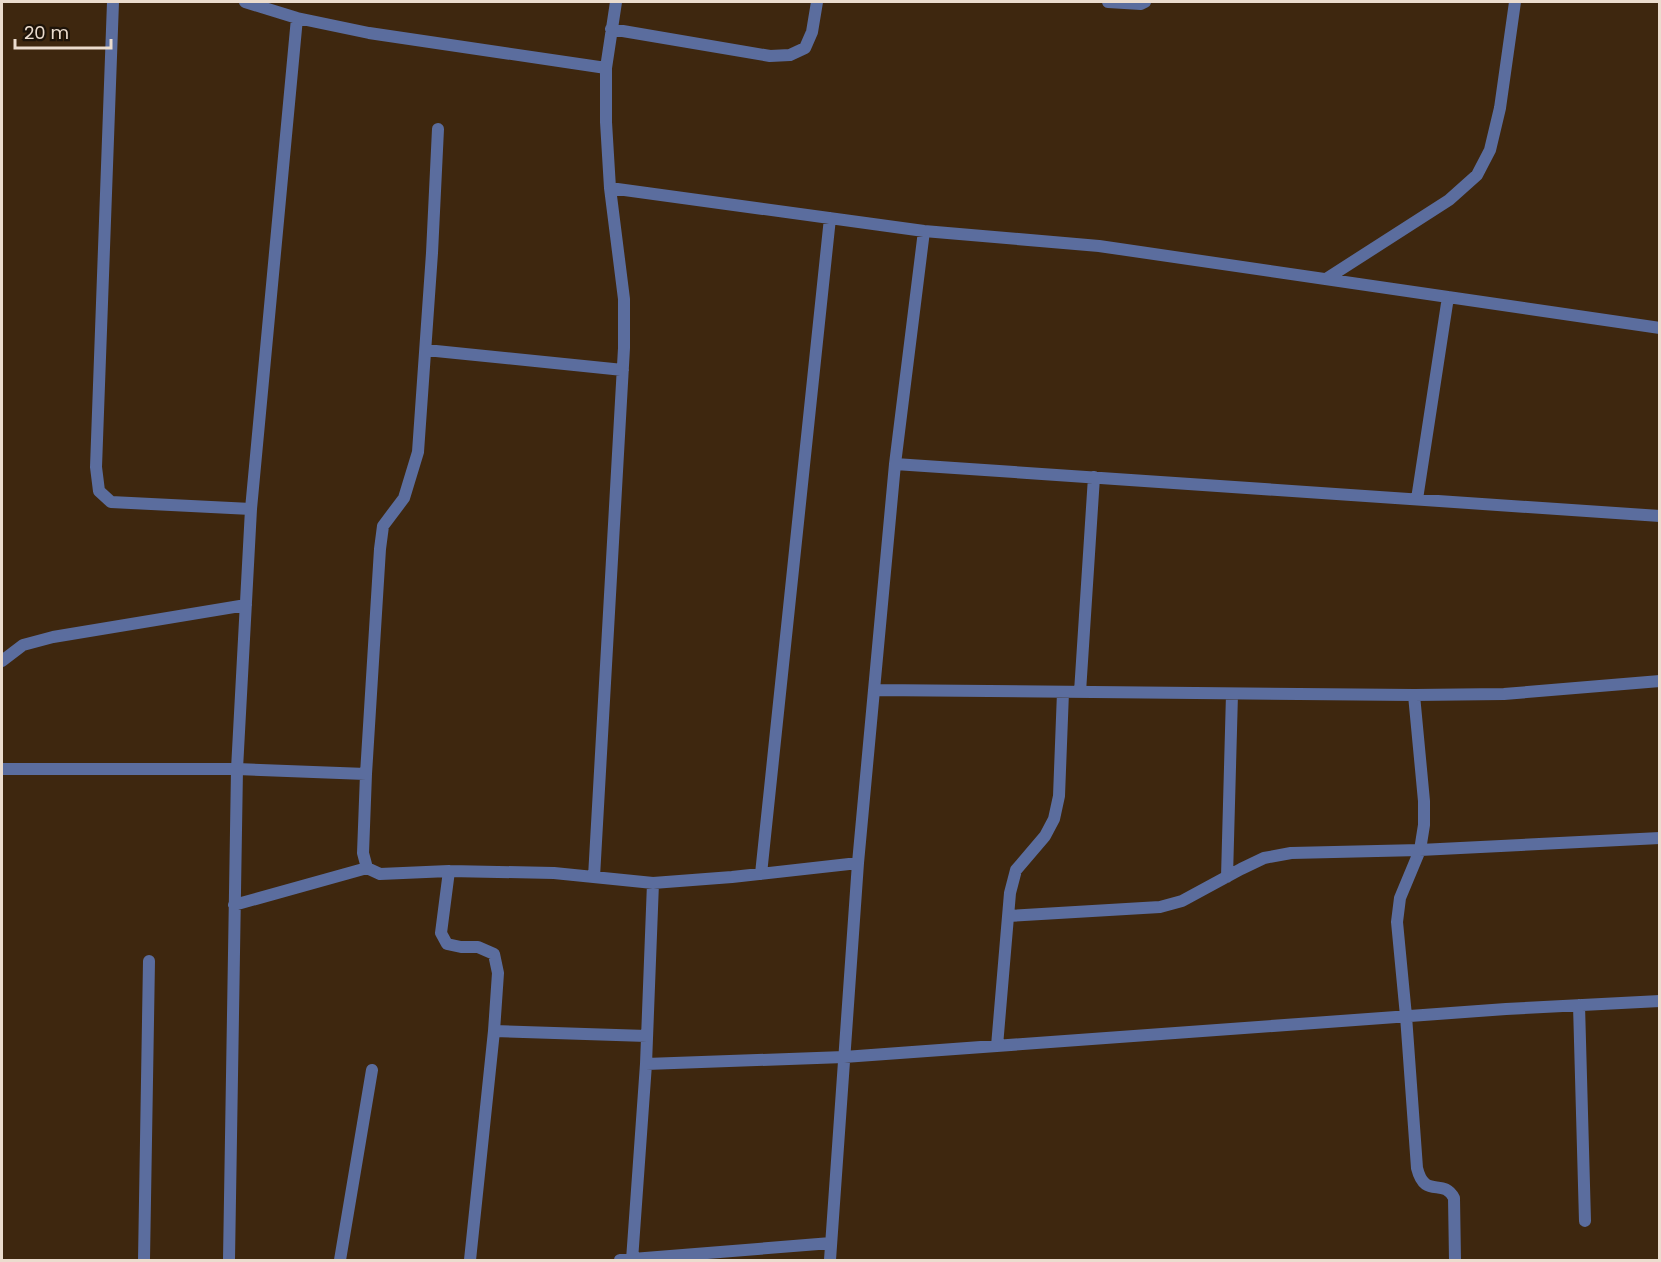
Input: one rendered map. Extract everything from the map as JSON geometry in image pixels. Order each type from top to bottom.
[{"type":"street","points":[[113,2],[96,467],[99,491],[111,502],[251,509]]},
{"type":"street","points":[[245,2],[297,18],[369,33],[606,68]]},
{"type":"street","points":[[594,878],[623,370],[624,299],[610,188],[606,122],[606,68],[616,2]]},
{"type":"street","points":[[611,29],[770,56],[790,55],[805,48],[812,32],[817,2]]},
{"type":"street","points":[[1108,2],[1141,4],[1145,2]]},
{"type":"street","points":[[1326,279],[1449,200],[1477,175],[1493,140],[1500,108],[1515,2]]},
{"type":"street","points":[[229,1260],[237,769],[251,509],[297,18]]},
{"type":"street","points":[[367,868],[363,853],[366,774],[380,549],[383,526],[404,498],[418,452],[438,129]]},
{"type":"street","points":[[610,188],[924,231],[1099,246],[1659,328]]},
{"type":"street","points":[[760,874],[830,218]]},
{"type":"street","points":[[830,1260],[858,863],[895,464],[924,231]]},
{"type":"street","points":[[1417,499],[1448,297]]},
{"type":"street","points":[[426,350],[623,370]]},
{"type":"street","points":[[895,464],[1659,516]]},
{"type":"street","points":[[1080,692],[1094,477]]},
{"type":"street","points":[[2,661],[22,645],[53,637],[246,605]]},
{"type":"street","points":[[874,690],[1504,694],[1659,681]]},
{"type":"street","points":[[997,1046],[1010,893],[1016,870],[1045,836],[1054,819],[1059,796],[1064,692]]},
{"type":"street","points":[[1227,877],[1232,693]]},
{"type":"street","points":[[1414,695],[1424,801],[1424,825],[1420,850],[1400,898],[1397,921],[1417,1168],[1419,1179],[1425,1185],[1452,1192],[1455,1260]]},
{"type":"street","points":[[2,769],[237,769],[366,774]]},
{"type":"street","points":[[1008,916],[1160,907],[1182,901],[1264,858],[1291,853],[1420,850],[1659,838]]},
{"type":"street","points":[[234,905],[367,868],[380,874],[449,871],[554,873],[653,883],[858,863]]},
{"type":"street","points":[[449,871],[441,933],[447,944],[478,947],[494,954],[498,973],[470,1260]]},
{"type":"street","points":[[653,883],[646,1064],[628,1260],[831,1243]]},
{"type":"street","points":[[144,1260],[149,961]]},
{"type":"street","points":[[646,1064],[844,1057],[1406,1016],[1659,1001]]},
{"type":"street","points":[[1579,1005],[1585,1221]]},
{"type":"street","points":[[494,1031],[647,1036]]},
{"type":"street","points":[[340,1260],[372,1070]]}]
